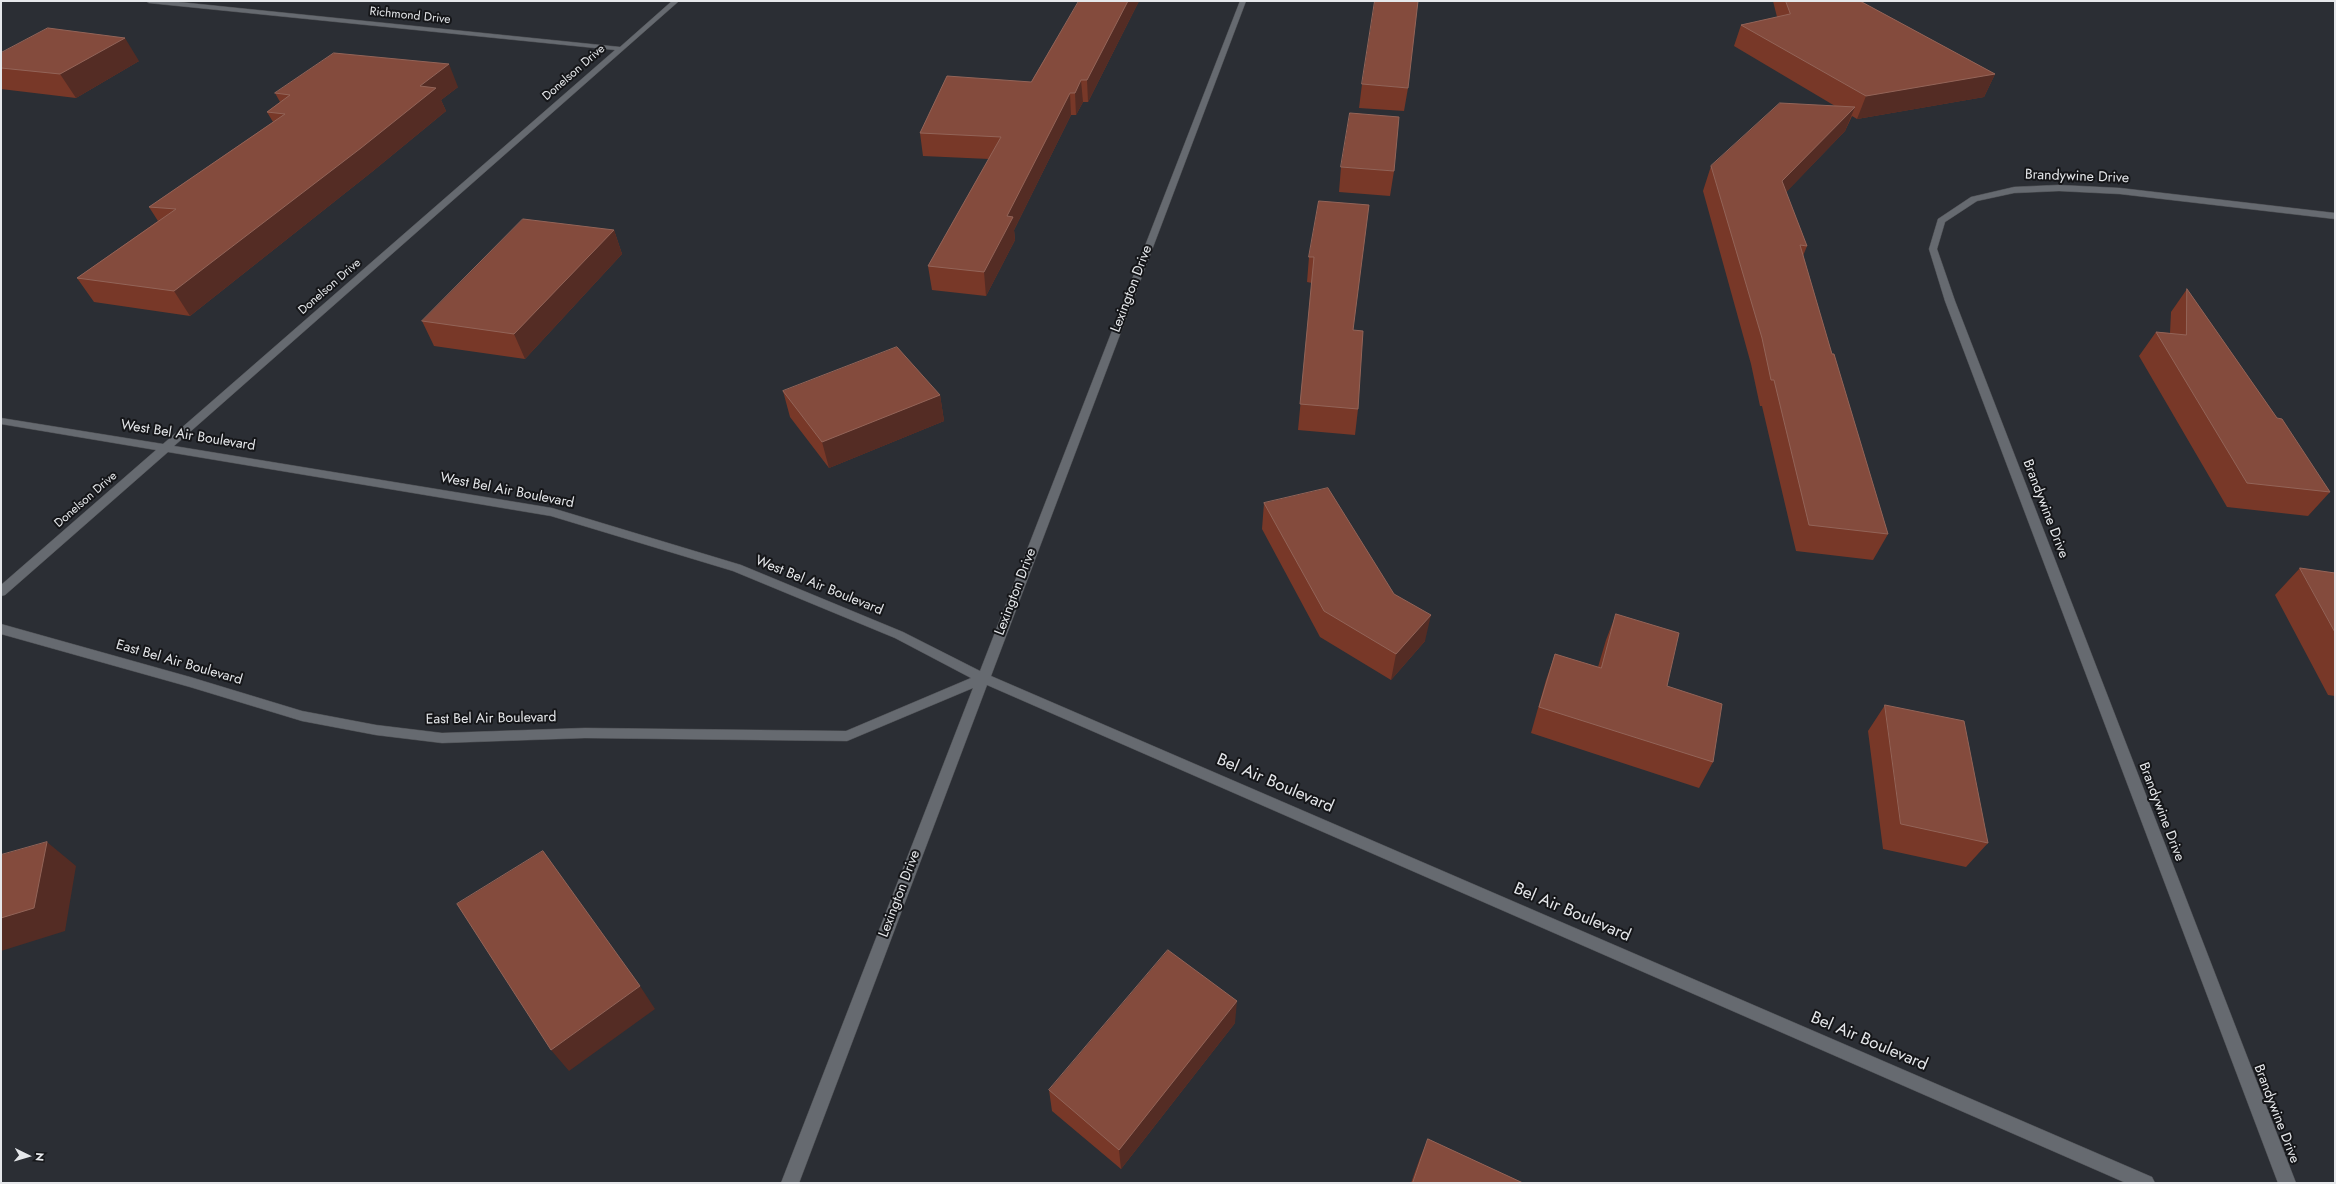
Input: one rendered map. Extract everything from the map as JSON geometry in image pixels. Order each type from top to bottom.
[{"type":"street","name":"Richmond Drive","points":[[149,1],[622,48]]},
{"type":"street","name":"Donelson Drive","points":[[1,592],[676,1]]},
{"type":"street","name":"Lexington Drive","points":[[790,1183],[1243,1]]},
{"type":"street","name":"Brandywine Drive","points":[[2287,1183],[1950,301],[1933,249],[1941,221],[1974,199],[2014,190],[2059,188],[2120,191],[2335,216]]},
{"type":"street","name":"West Bel Air Boulevard","points":[[1,421],[552,512],[737,568],[899,635],[983,678]]},
{"type":"street","name":"East Bel Air Boulevard","points":[[1,629],[190,682],[302,716],[376,730],[442,738],[585,733],[847,736],[983,678]]},
{"type":"street","name":"Bel Air Boulevard","points":[[983,678],[2146,1183]]},
{"type":"building","points":[[1079,1],[1128,1],[1087,80],[1081,80],[1075,93],[1070,93],[1007,216],[1013,217],[984,272],[928,266],[1001,137],[920,133],[947,76],[1031,82]]},
{"type":"building","points":[[1375,1],[1418,1],[1408,88],[1362,84]]},
{"type":"building","points":[[1786,1],[1860,1],[1995,74],[1866,96],[1741,25],[1790,14]]},
{"type":"building","points":[[48,28],[125,38],[60,74],[1,68],[1,53]]},
{"type":"building","points":[[334,53],[449,64],[420,86],[436,88],[361,148],[174,291],[77,278],[176,209],[149,207],[285,114],[267,112],[290,95],[275,93]]},
{"type":"building","points":[[1780,103],[1855,107],[1782,181],[1807,246],[1800,245],[1888,534],[1809,525],[1774,380],[1771,380],[1762,338],[1711,166]]},
{"type":"building","points":[[1350,113],[1399,117],[1394,171],[1341,167]]},
{"type":"building","points":[[1319,201],[1369,205],[1353,330],[1363,331],[1358,409],[1300,404],[1314,257],[1309,257]]},
{"type":"building","points":[[523,219],[614,230],[514,334],[422,321]]},
{"type":"building","points":[[2187,289],[2277,418],[2282,419],[2330,492],[2247,483],[2156,332],[2186,335]]},
{"type":"building","points":[[897,347],[940,395],[822,442],[783,391]]},
{"type":"building","points":[[1328,488],[1394,594],[1431,615],[1396,654],[1324,611],[1264,503]]},
{"type":"building","points":[[2300,568],[2335,573],[2335,632]]},
{"type":"building","points":[[1616,614],[1679,633],[1667,686],[1722,704],[1713,762],[1539,707],[1555,654],[1601,668]]},
{"type":"building","points":[[1885,705],[1964,721],[1988,843],[1901,824]]},
{"type":"building","points":[[47,842],[34,908],[1,918],[1,855]]},
{"type":"building","points":[[543,851],[640,986],[551,1050],[457,904]]},
{"type":"building","points":[[1168,950],[1237,1001],[1119,1150],[1049,1090]]},
{"type":"building","points":[[1428,1139],[1523,1183],[1413,1183]]}]
